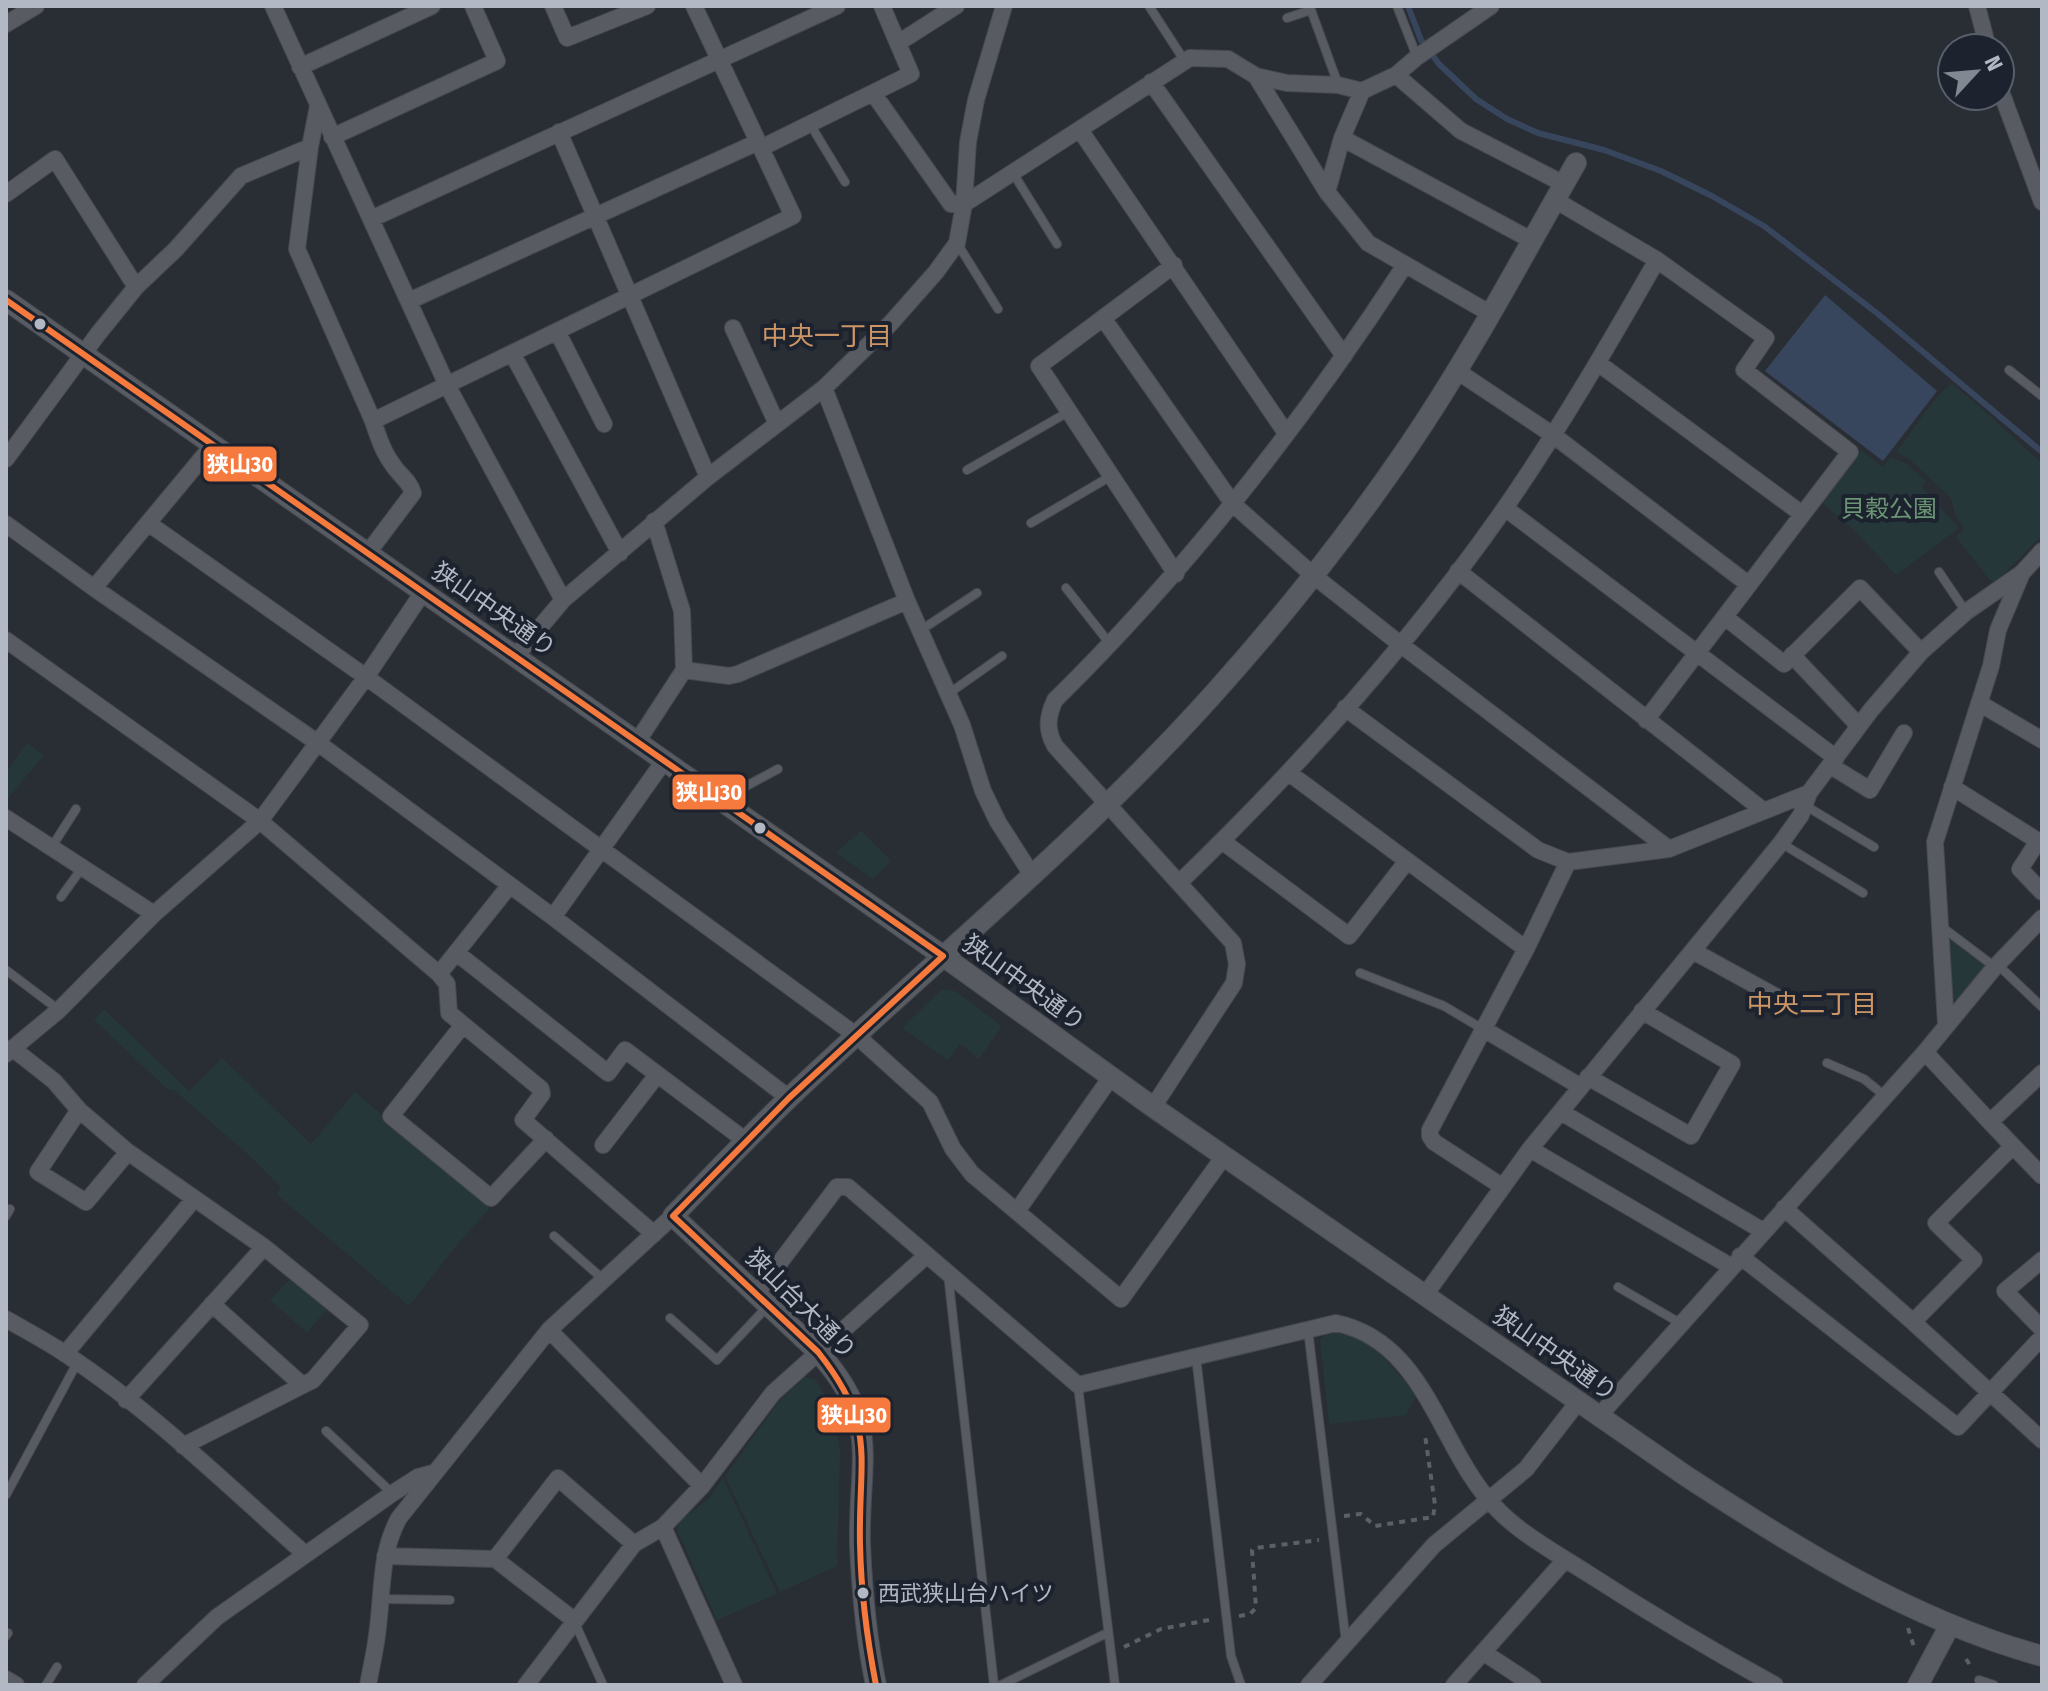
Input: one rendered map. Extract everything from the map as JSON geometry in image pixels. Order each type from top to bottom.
[{"type":"street","points":[[6,24],[36,6]]},
{"type":"street","points":[[273,6],[447,385],[563,600]]},
{"type":"street","points":[[300,67],[432,6]]},
{"type":"street","points":[[332,137],[497,61],[473,6]]},
{"type":"street","points":[[553,6],[567,38],[645,7]]},
{"type":"street","points":[[373,421],[793,216],[694,6]]},
{"type":"street","points":[[371,219],[837,6]]},
{"type":"street","points":[[409,301],[596,215],[810,124],[911,74],[882,6]]},
{"type":"street","points":[[898,43],[956,6]]},
{"type":"street","points":[[515,657],[563,600],[708,477],[824,388],[913,299],[957,243],[976,100],[1004,6]]},
{"type":"street","points":[[873,93],[951,204],[964,204],[1184,60],[1228,59],[1256,76],[1287,83],[1338,85],[1362,91],[1396,75],[1491,6]]},
{"type":"street","points":[[1977,6],[1984,32]]},
{"type":"street","points":[[1396,75],[1461,131],[1559,192],[1766,338],[1744,370],[1850,452],[1646,720]]},
{"type":"street","points":[[1256,76],[1327,192],[1368,243],[1491,314]]},
{"type":"street","points":[[1151,82],[1344,356]]},
{"type":"street","points":[[1327,192],[1342,138],[1362,91]]},
{"type":"street","points":[[318,106],[297,249],[382,446],[413,493],[367,554]]},
{"type":"street","points":[[2009,112],[2042,202]]},
{"type":"street","points":[[1080,130],[1286,433]]},
{"type":"street","points":[[559,132],[708,477]]},
{"type":"street","points":[[1342,138],[1533,241]]},
{"type":"street","points":[[6,459],[136,287],[176,249],[241,176],[310,147]]},
{"type":"street","points":[[6,194],[55,159],[136,287]]},
{"type":"street","points":[[368,1685],[389,1535],[434,1473],[549,1330],[673,1216],[789,1098],[1032,875],[1215,692],[1314,576],[1408,447],[1491,314],[1576,163]]},
{"type":"street","points":[[1179,883],[1289,773],[1458,571],[1505,508],[1553,435],[1657,260]]},
{"type":"street","points":[[1174,265],[1039,366],[1176,574]]},
{"type":"street","points":[[1153,1107],[1234,983],[1237,964],[1233,943],[1055,746],[1047,721],[1055,700],[1176,574],[1233,504],[1344,356],[1405,265]]},
{"type":"street","name":"狭山中央通り","points":[[6,300],[943,956],[1153,1107],[1752,1520],[1868,1586],[1950,1625],[2042,1656]]},
{"type":"street","points":[[1103,318],[1233,504],[1314,576],[1669,849]]},
{"type":"street","points":[[733,328],[777,424]]},
{"type":"street","points":[[557,331],[604,424]]},
{"type":"street","points":[[512,353],[620,553]]},
{"type":"street","points":[[1598,363],[1802,514]]},
{"type":"street","points":[[1457,371],[1553,435],[1748,584]]},
{"type":"street","points":[[824,388],[907,601],[962,725],[983,791],[998,822],[1032,875]]},
{"type":"street","points":[[94,588],[212,446]]},
{"type":"street","points":[[1505,508],[1870,790],[1904,733]]},
{"type":"street","points":[[637,742],[684,670],[682,611],[654,521]]},
{"type":"street","points":[[148,523],[366,677],[857,1036],[930,1102],[953,1149],[972,1174],[1121,1299],[1225,1155]]},
{"type":"street","points":[[6,524],[318,743],[553,917],[789,1098]]},
{"type":"street","points":[[1425,1295],[1530,1149],[1781,843],[1859,726],[1921,652],[1966,612],[2022,573],[2042,551]]},
{"type":"street","points":[[1458,571],[1764,811]]},
{"type":"street","points":[[1946,1024],[1935,842],[1991,666],[1998,630],[2022,573]]},
{"type":"street","points":[[1725,617],[1784,664],[1860,588],[1921,652]]},
{"type":"street","points":[[183,1446],[313,1380],[360,1325],[264,1247],[128,1152],[79,1110],[54,1081],[9,1051],[59,1010],[154,914],[260,821],[366,677],[423,592]]},
{"type":"street","points":[[684,670],[729,676],[738,674],[907,601]]},
{"type":"street","points":[[6,640],[260,821],[439,974],[447,984],[449,1013],[541,1089],[542,1094],[523,1120],[654,1234]]},
{"type":"street","points":[[1792,655],[1859,726]]},
{"type":"street","points":[[1979,703],[2042,740]]},
{"type":"street","points":[[1345,708],[1538,850],[1568,862],[1669,849],[1764,811],[1808,800]]},
{"type":"street","points":[[553,917],[664,761]]},
{"type":"street","points":[[1289,773],[1526,949]]},
{"type":"street","points":[[1952,787],[2038,841],[2020,869],[2042,892]]},
{"type":"street","points":[[6,818],[154,914]]},
{"type":"street","points":[[1222,841],[1349,936],[1407,861]]},
{"type":"street","points":[[1503,1187],[1434,1142],[1430,1130],[1526,949],[1568,862]]},
{"type":"street","points":[[439,974],[510,885]]},
{"type":"street","points":[[1599,1416],[1925,1052],[1996,966],[2042,918]]},
{"type":"street","points":[[1693,951],[1793,1006]]},
{"type":"street","points":[[458,954],[608,1073],[625,1050],[746,1141]]},
{"type":"street","points":[[1482,1028],[1691,1136],[1732,1064],[1642,1011]]},
{"type":"street","points":[[463,1025],[391,1116],[491,1198],[546,1139]]},
{"type":"street","points":[[1925,1052],[2041,1173]]},
{"type":"street","points":[[1990,1122],[2042,1073]]},
{"type":"street","points":[[603,1145],[657,1075]]},
{"type":"street","points":[[1017,1211],[1111,1077]]},
{"type":"street","points":[[79,1110],[38,1172],[86,1202],[128,1152]]},
{"type":"street","points":[[1561,1112],[1763,1231]]},
{"type":"street","points":[[1913,1322],[1974,1260],[1936,1223],[2013,1146]]},
{"type":"street","points":[[1530,1149],[1735,1261],[1958,1427],[2042,1337]]},
{"type":"street","points":[[762,1300],[837,1187],[848,1187],[1078,1385],[1336,1323],[1354,1327],[1387,1348],[1413,1375],[1489,1501],[1499,1512],[1565,1560],[1678,1632],[1775,1685]]},
{"type":"street","points":[[71,1358],[194,1199]]},
{"type":"street","points":[[1784,1208],[2042,1440]]},
{"type":"street","name":"狭山台大通り","points":[[673,1216],[818,1352],[839,1377],[857,1410],[863,1436],[860,1540],[864,1609],[876,1685]]},
{"type":"street","points":[[126,1400],[264,1247]]},
{"type":"street","points":[[526,1685],[634,1544],[663,1527],[702,1486],[773,1393],[927,1255]]},
{"type":"street","points":[[2042,1260],[2005,1291],[2042,1329]]},
{"type":"street","points":[[212,1304],[301,1384]]},
{"type":"street","points":[[6,1319],[71,1358],[126,1400],[305,1554]]},
{"type":"street","points":[[549,1330],[702,1486]]},
{"type":"street","points":[[1309,1685],[1434,1545],[1526,1469],[1578,1402]]},
{"type":"street","points":[[145,1685],[217,1617],[393,1493],[418,1477],[434,1473]]},
{"type":"street","points":[[495,1559],[558,1478],[634,1544]]},
{"type":"street","points":[[663,1527],[734,1685]]},
{"type":"street","points":[[385,1556],[495,1559],[574,1620]]},
{"type":"street","points":[[1454,1685],[1565,1560]]},
{"type":"street","points":[[1918,1685],[1950,1625]]},
{"type":"street","points":[[1483,1652],[1533,1685]]},
{"type":"street","points":[[6,1679],[16,1685]]},
{"type":"lane","points":[[1149,6],[1184,60]]},
{"type":"lane","points":[[1397,6],[1417,57]]},
{"type":"lane","points":[[1287,18],[1311,10],[1338,85]]},
{"type":"lane","points":[[810,124],[845,182]]},
{"type":"lane","points":[[1013,173],[1057,244]]},
{"type":"lane","points":[[957,243],[998,309]]},
{"type":"lane","points":[[2009,370],[2042,396]]},
{"type":"lane","points":[[967,470],[1071,411]]},
{"type":"lane","points":[[1031,523],[1111,476]]},
{"type":"lane","points":[[1939,572],[1966,612]]},
{"type":"lane","points":[[1066,588],[1111,645]]},
{"type":"lane","points":[[921,630],[977,593]]},
{"type":"lane","points":[[948,694],[1002,656]]},
{"type":"lane","points":[[721,800],[778,769]]},
{"type":"lane","points":[[1808,800],[1874,847]]},
{"type":"lane","points":[[51,848],[76,809]]},
{"type":"lane","points":[[1781,843],[1863,893]]},
{"type":"lane","points":[[61,897],[83,868]]},
{"type":"lane","points":[[1942,926],[1996,966],[2042,1007]]},
{"type":"lane","points":[[6,970],[59,1010]]},
{"type":"lane","points":[[1360,973],[1444,1006],[1482,1028]]},
{"type":"lane","points":[[1827,1063],[1864,1079],[1885,1096]]},
{"type":"lane","points":[[554,1236],[604,1280]]},
{"type":"lane","points":[[947,1274],[994,1685]]},
{"type":"lane","points":[[1618,1287],[1680,1323]]},
{"type":"lane","points":[[670,1318],[717,1360],[762,1300]]},
{"type":"lane","points":[[1308,1329],[1347,1644]]},
{"type":"lane","points":[[1196,1357],[1231,1656],[1241,1685]]},
{"type":"lane","points":[[6,1495],[71,1358]]},
{"type":"lane","points":[[1078,1385],[1115,1685]]},
{"type":"lane","points":[[326,1431],[393,1493]]},
{"type":"lane","points":[[381,1599],[450,1600]]},
{"type":"lane","points":[[574,1620],[603,1685]]},
{"type":"lane","points":[[1001,1685],[1107,1633]]},
{"type":"lane","points":[[46,1685],[57,1667]]},
{"type":"lane","points":[[1979,1680],[1994,1685]]},
{"type":"path","points":[[1331,1517],[1361,1514],[1375,1526],[1433,1517],[1435,1505],[1425,1435]]},
{"type":"path","points":[[1110,1652],[1161,1629],[1250,1614],[1255,1610],[1250,1558],[1254,1548],[1334,1538]]},
{"type":"green space","points":[[1952,384],[2042,463],[2042,535],[1994,582],[1956,537],[1964,529],[1955,515],[1951,498],[1908,458],[1896,452],[1930,406]]},
{"type":"green space","name":"貝穀公園","points":[[1861,450],[1883,467],[1891,457],[1907,464],[1926,481],[1921,486],[1959,528],[1896,575],[1854,530],[1821,502]]},
{"type":"green space","points":[[27,743],[44,755],[6,801],[6,772]]},
{"type":"green space","points":[[861,830],[891,861],[873,879],[836,853]]},
{"type":"green space","points":[[1947,934],[1989,965],[1958,1002],[1952,998]]},
{"type":"green space","points":[[942,989],[955,991],[1002,1026],[979,1059],[960,1044],[948,1060],[902,1028]]},
{"type":"green space","points":[[104,1009],[189,1091],[222,1058],[311,1144],[355,1092],[490,1208],[409,1306],[277,1195],[281,1188],[252,1158],[174,1090],[167,1089],[94,1020]]},
{"type":"green space","points":[[291,1278],[327,1309],[307,1333],[270,1300]]},
{"type":"green space","points":[[1341,1332],[1364,1342],[1402,1377],[1416,1397],[1406,1415],[1329,1424],[1320,1340],[1325,1334]]},
{"type":"green space","points":[[805,1377],[815,1379],[821,1388],[837,1432],[840,1452],[837,1566],[780,1592],[725,1476],[780,1400]]},
{"type":"green space","points":[[723,1478],[777,1594],[717,1620],[677,1530],[679,1522],[709,1498]]},
{"type":"water","points":[[1825,295],[1937,391],[1883,461],[1765,371]]},
{"type":"waterway","points":[[1408,6],[1421,40],[1439,64],[1476,99],[1507,119],[1538,133],[1604,150],[1661,171],[1764,226],[1878,314],[2042,452]]},
{"type":"transit line","name":"狭山30","points":[[6,300],[943,956]]},
{"type":"transit line","name":"狭山30","points":[[673,1216],[789,1098],[943,956]]},
{"type":"transit line","name":"狭山30","points":[[673,1216],[818,1352],[850,1401],[861,1444],[862,1579],[876,1685]]},
{"type":"place","name":"西武狭山台ハイツ","points":[[863,1593]]},
{"type":"district","name":"中央一丁目","points":[[827,336]]},
{"type":"district","name":"中央二丁目","points":[[1812,1004]]}]
